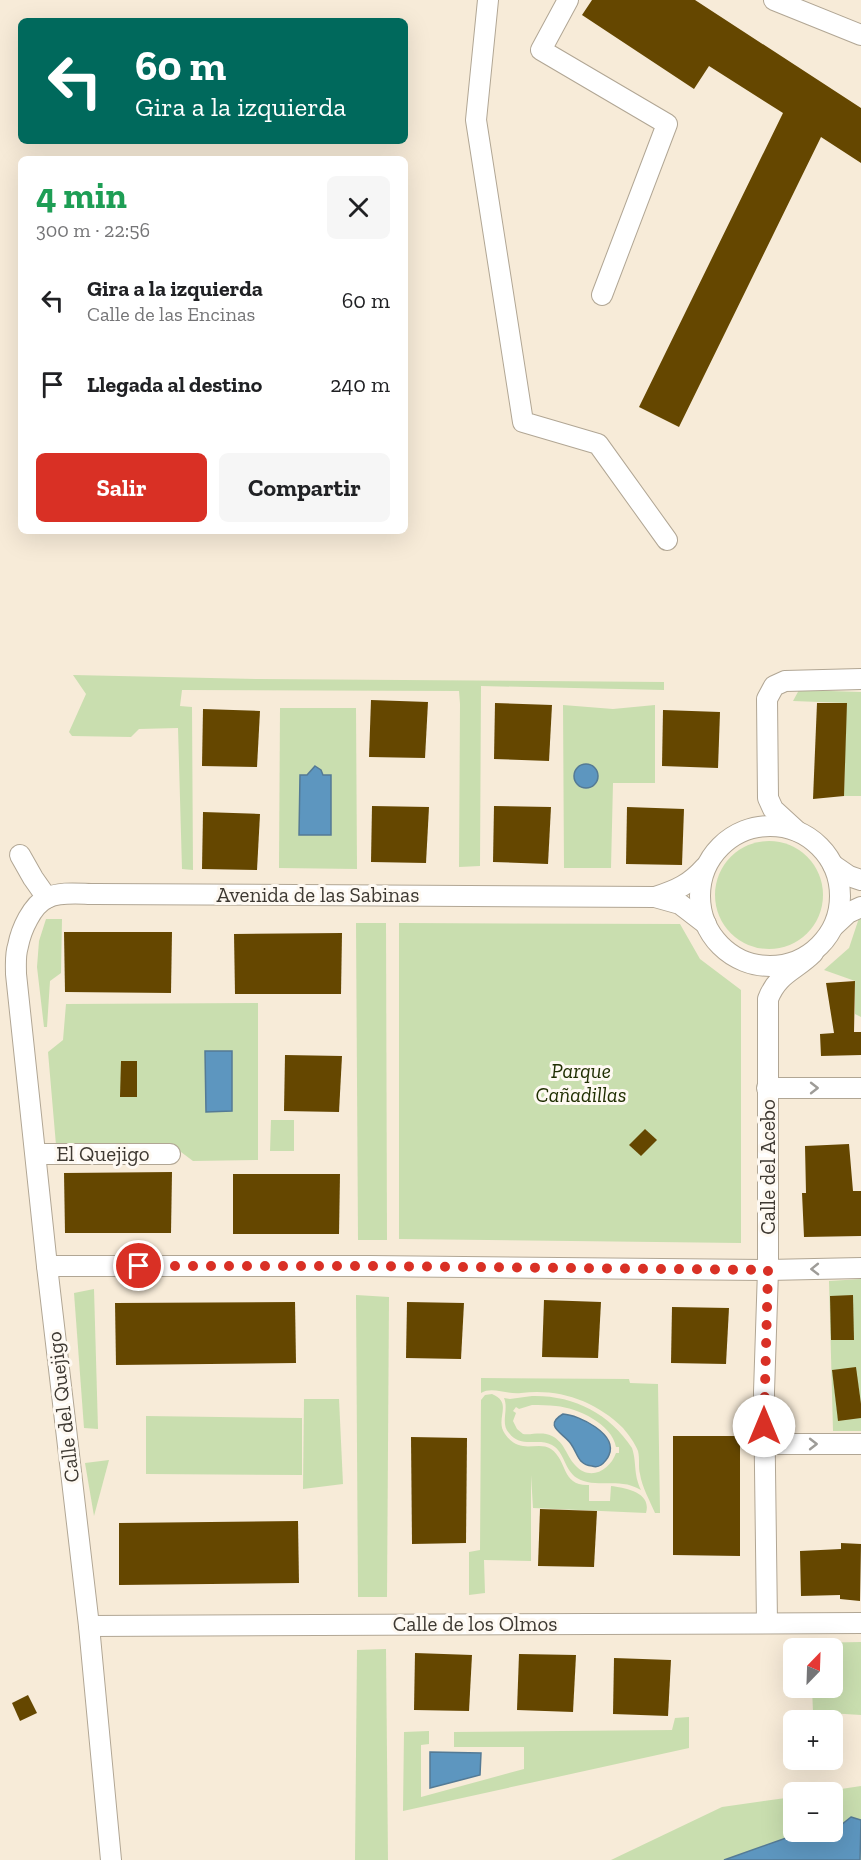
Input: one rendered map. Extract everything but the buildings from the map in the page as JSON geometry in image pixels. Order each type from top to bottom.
[{"type":"street","points":[[488,0],[476,120],[523,422],[598,444],[667,540]]},
{"type":"street","points":[[568,0],[541,50],[667,124],[602,296]]},
{"type":"street","points":[[774,0],[861,34]]},
{"type":"street","points":[[797,832],[772,809],[768,798],[767,699],[774,686],[786,681],[861,679]]},
{"type":"street","points":[[768,798],[759,817],[720,847],[708,864],[701,885],[700,905],[706,924],[716,941],[740,960],[759,966],[781,966],[813,953]]},
{"type":"street","points":[[737,834],[768,826],[788,828],[797,832],[814,842],[828,856],[843,892],[838,916],[828,936],[799,966],[779,979],[768,999]]},
{"type":"street","points":[[20,855],[47,898]]},
{"type":"street","name":"Avenida de las Sabinas","points":[[655,897],[677,891],[697,876],[708,864]]},
{"type":"street","points":[[833,864],[849,876],[861,880]]},
{"type":"street","name":"Avenida de las Sabinas","points":[[47,898],[57,895],[95,894],[655,897],[680,904],[706,924]]},
{"type":"street","name":"Calle del Quejigo","points":[[47,898],[38,905],[18,945],[16,974],[88,1626],[111,1860]]},
{"type":"street","points":[[834,926],[848,913],[861,907]]},
{"type":"street","name":"Calle del Acebo","points":[[740,960],[759,978],[768,999],[768,1270],[764,1444],[766,1623]]},
{"type":"street","points":[[767,1088],[861,1088]]},
{"type":"street","name":"El Quejigo","points":[[36,1154],[170,1154]]},
{"type":"street","points":[[47,1266],[768,1270],[861,1268]]},
{"type":"street","points":[[764,1444],[861,1444]]},
{"type":"street","name":"Calle de los Olmos","points":[[88,1626],[861,1623]]},
{"type":"green space","points":[[73,675],[664,682],[664,690],[481,686],[480,866],[459,867],[459,691],[182,690],[180,706],[192,707],[193,870],[182,869],[178,728],[139,729],[131,737],[72,736],[69,732],[86,694]]},
{"type":"green space","points":[[799,690],[861,692],[861,796],[844,796],[846,703],[793,701]]},
{"type":"green space","points":[[563,705],[613,709],[655,705],[655,783],[613,783],[611,868],[564,868]]},
{"type":"green space","points":[[280,708],[356,708],[357,869],[279,868]]},
{"type":"green space","points":[[769,841],[790,845],[807,857],[819,874],[823,895],[819,916],[807,933],[790,945],[769,949],[748,945],[731,933],[719,916],[715,895],[719,874],[731,857],[748,845]]},
{"type":"green space","points":[[859,918],[861,918],[861,1017],[855,1014],[855,981],[824,970],[849,948]]},
{"type":"green space","points":[[46,919],[62,919],[61,973],[50,981],[47,1027],[44,1027],[37,967],[39,941]]},
{"type":"green space","points":[[356,923],[386,923],[387,1240],[358,1240]]},
{"type":"green space","name":"Parque Cañadillas","points":[[399,923],[680,924],[700,959],[741,990],[741,1243],[399,1239]]},
{"type":"green space","points":[[258,1003],[258,1160],[193,1161],[173,1146],[56,1145],[48,1052],[63,1040],[66,1004]]},
{"type":"green space","points":[[271,1120],[294,1120],[294,1151],[270,1151]]},
{"type":"green space","points":[[861,1279],[861,1431],[833,1431],[829,1281]]},
{"type":"green space","points":[[94,1289],[98,1429],[84,1428],[74,1293]]},
{"type":"green space","points":[[356,1295],[389,1297],[387,1597],[358,1597]]},
{"type":"green space","points":[[481,1378],[629,1379],[630,1383],[658,1384],[660,1513],[655,1513],[642,1484],[637,1448],[623,1428],[601,1410],[576,1398],[549,1393],[490,1390],[481,1393]]},
{"type":"green space","points":[[492,1394],[502,1402],[502,1428],[511,1441],[523,1446],[540,1446],[551,1449],[569,1477],[580,1484],[589,1485],[589,1501],[610,1501],[611,1486],[636,1492],[645,1500],[647,1506],[646,1513],[533,1508],[531,1475],[531,1561],[484,1560],[485,1593],[469,1595],[469,1552],[480,1550],[481,1400],[485,1395]]},
{"type":"green space","points":[[532,1396],[562,1399],[589,1408],[601,1416],[623,1436],[632,1448],[641,1490],[625,1484],[593,1483],[577,1478],[569,1470],[560,1452],[552,1445],[541,1442],[524,1442],[514,1438],[505,1425],[504,1398]],"holes":[[[532,1405],[565,1407],[584,1414],[608,1431],[616,1447],[619,1447],[619,1453],[616,1453],[609,1464],[599,1472],[587,1473],[581,1470],[575,1465],[560,1442],[552,1436],[541,1433],[523,1434],[517,1429],[513,1421],[516,1413],[513,1411],[516,1407],[519,1409]]]},
{"type":"green space","points":[[304,1399],[339,1399],[343,1484],[303,1489]]},
{"type":"green space","points":[[146,1416],[302,1418],[302,1475],[146,1474]]},
{"type":"green space","points":[[109,1460],[94,1516],[85,1463]]},
{"type":"green space","points":[[843,1642],[861,1642],[861,1715],[843,1714],[843,1710],[813,1710],[812,1698],[843,1698]]},
{"type":"green space","points":[[386,1649],[388,1860],[355,1860],[357,1650]]},
{"type":"green space","points":[[689,1717],[689,1748],[403,1811],[404,1732],[429,1731],[429,1744],[421,1745],[421,1797],[524,1769],[524,1747],[454,1747],[454,1732],[672,1730],[675,1718]]},
{"type":"green space","points":[[861,1786],[861,1860],[611,1860],[722,1807],[783,1798],[783,1842],[843,1842],[843,1789]]},
{"type":"water","points":[[586,764],[595,767],[598,776],[595,785],[586,788],[577,785],[574,776],[577,767]]},
{"type":"water","points":[[315,766],[321,770],[323,775],[331,775],[331,835],[299,835],[300,775],[307,775]]},
{"type":"water","points":[[205,1051],[232,1051],[232,1111],[206,1112]]},
{"type":"water","points":[[563,1414],[587,1422],[603,1433],[610,1447],[608,1456],[602,1464],[594,1467],[581,1461],[568,1440],[554,1426],[557,1418]]},
{"type":"water","points":[[430,1752],[481,1753],[480,1775],[430,1788]]},
{"type":"water","points":[[851,1817],[861,1820],[860,1860],[724,1860],[783,1839],[783,1842],[843,1842],[843,1823]]},
{"type":"route","points":[[139,1266],[768,1270],[764,1426]]}]
